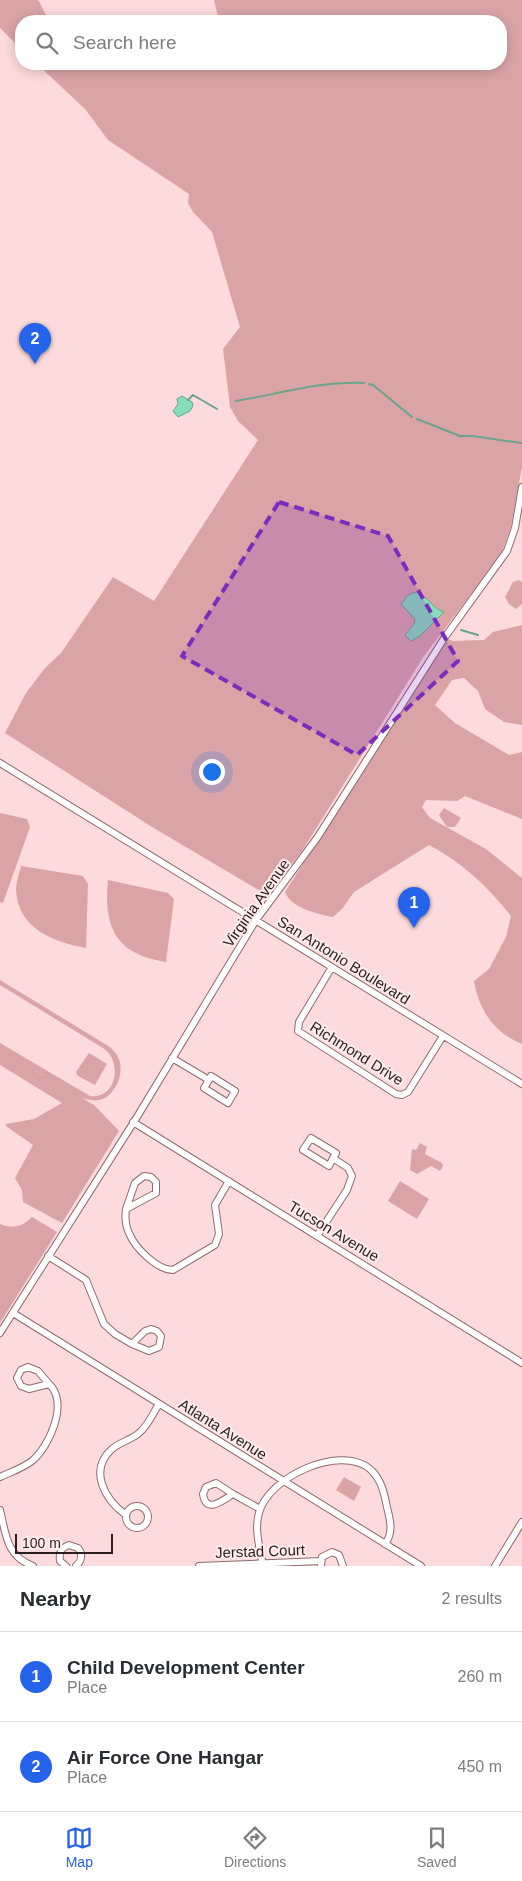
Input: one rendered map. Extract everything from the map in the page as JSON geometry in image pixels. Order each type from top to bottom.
[{"type":"street","name":"Virginia Avenue","points":[[0,1333],[133,1122],[256,920],[317,838],[444,637],[507,551],[513,538],[522,487]]},
{"type":"street","name":"San Antonio Boulevard","points":[[0,763],[522,1084]]},
{"type":"street","name":"Richmond Drive","points":[[332,967],[299,1022],[298,1031],[396,1094],[402,1095],[408,1092],[443,1036]]},
{"type":"street","points":[[172,1058],[209,1080]]},
{"type":"street","points":[[211,1076],[235,1091],[228,1103],[204,1088],[209,1080],[211,1076]]},
{"type":"street","name":"Tucson Avenue","points":[[133,1122],[522,1363]]},
{"type":"street","points":[[311,1138],[336,1154],[334,1158],[329,1166],[303,1150],[311,1138]]},
{"type":"street","points":[[317,1236],[352,1179],[348,1168],[334,1158]]},
{"type":"street","points":[[126,1209],[154,1196],[158,1188],[154,1179],[148,1176],[138,1179],[129,1196],[126,1209],[126,1224],[134,1242],[161,1267],[173,1270],[215,1245],[219,1234],[215,1205],[229,1181]]},
{"type":"street","points":[[48,1256],[86,1280],[104,1324],[115,1334],[132,1344],[154,1351],[161,1344],[161,1336],[157,1331],[150,1329],[145,1331],[132,1344]]},
{"type":"street","name":"Atlanta Avenue","points":[[13,1313],[421,1566]]},
{"type":"street","points":[[0,1477],[30,1462],[43,1447],[57,1415],[59,1404],[57,1394],[49,1384],[33,1368],[21,1370],[17,1378],[20,1386],[29,1389],[49,1384]]},
{"type":"street","points":[[126,1515],[113,1505],[104,1490],[100,1477],[102,1464],[113,1448],[143,1430],[159,1404]]},
{"type":"street","points":[[263,1565],[258,1529],[260,1509],[275,1487],[283,1480],[308,1468],[339,1460],[355,1462],[366,1466],[376,1476],[382,1486],[391,1526],[389,1537],[385,1544]]},
{"type":"street","points":[[233,1494],[216,1506],[207,1503],[203,1494],[206,1487],[213,1483],[219,1484],[260,1509]]},
{"type":"street","points":[[0,1510],[7,1544],[16,1556],[33,1566]]},
{"type":"street","points":[[495,1566],[522,1522]]},
{"type":"street","points":[[62,1565],[60,1561],[61,1550],[65,1546],[74,1546],[82,1555],[81,1560],[76,1566]]},
{"type":"street","name":"Jerstad Court","points":[[200,1566],[321,1563],[325,1554],[336,1553],[342,1558],[343,1566]]},
{"type":"highlighted area","points":[[279,502],[388,536],[458,661],[357,755],[182,656]]},
{"type":"shaded area","points":[[0,0],[38,0],[47,15],[15,15],[15,43],[0,28]]},
{"type":"shaded area","points":[[214,0],[522,0],[522,467],[511,526],[501,555],[424,656],[302,851],[267,895],[152,827],[5,733],[26,693],[45,668],[61,653],[113,577],[154,601],[258,440],[238,421],[230,407],[223,349],[240,327],[212,232],[193,212],[188,203],[189,194],[108,140],[85,109],[43,70],[507,70],[507,15],[218,15]]},
{"type":"shaded area","points":[[182,396],[192,402],[193,406],[190,411],[178,417],[173,411],[178,404],[177,399]]},
{"type":"shaded area","points":[[519,580],[522,582],[522,604],[516,609],[509,604],[505,597],[513,582]]},
{"type":"shaded area","points":[[416,592],[444,612],[420,636],[411,641],[405,635],[414,624],[415,619],[401,604],[408,595]]},
{"type":"shaded area","points":[[522,625],[522,725],[504,722],[485,709],[478,691],[464,678],[452,680],[435,705],[455,723],[509,755],[522,752],[522,819],[465,796],[457,801],[426,800],[422,807],[430,818],[486,849],[522,878],[522,1044],[503,1034],[489,1019],[476,992],[474,981],[489,969],[506,937],[511,916],[474,876],[452,859],[429,845],[354,892],[342,909],[333,917],[312,912],[299,906],[288,898],[285,892],[447,639],[453,641],[484,640],[493,632]]},
{"type":"shaded area","points":[[444,808],[461,818],[455,827],[447,827],[439,815]]},
{"type":"shaded area","points":[[0,813],[27,819],[30,827],[3,903],[0,902]]},
{"type":"shaded area","points":[[21,866],[83,876],[88,884],[86,948],[50,937],[31,924],[23,915],[18,903],[16,890]]},
{"type":"shaded area","points":[[108,880],[168,893],[174,899],[166,962],[135,953],[116,936],[108,912]]},
{"type":"shaded area","points":[[0,980],[110,1047],[118,1056],[120,1063],[121,1071],[117,1084],[104,1099],[94,1100],[80,1097],[94,1105],[119,1131],[62,1223],[23,1202],[22,1190],[15,1178],[33,1145],[6,1126],[6,1124],[34,1119],[62,1103],[0,1065],[0,1043],[90,1096],[106,1092],[111,1086],[115,1070],[113,1061],[103,1048],[0,985]]},
{"type":"shaded area","points":[[89,1053],[107,1064],[95,1085],[78,1076],[76,1072]]},
{"type":"shaded area","points":[[420,1143],[427,1147],[425,1154],[442,1163],[443,1166],[440,1171],[431,1166],[417,1174],[410,1170],[412,1149],[416,1150]]},
{"type":"shaded area","points":[[400,1181],[429,1199],[417,1219],[388,1201]]},
{"type":"shaded area","points":[[32,1217],[57,1232],[0,1323],[0,1224],[18,1226]]},
{"type":"shaded area","points":[[344,1477],[361,1487],[354,1501],[336,1490]]},
{"type":"waterway","points":[[236,401],[316,386],[364,383]]},
{"type":"waterway","points":[[369,384],[373,385],[412,417]]},
{"type":"waterway","points":[[188,400],[193,395],[217,409]]},
{"type":"waterway","points":[[417,419],[460,436],[521,443]]},
{"type":"waterway","points":[[461,630],[478,635]]},
{"type":"place","name":"Air Force One Hangar","points":[[35,364]]},
{"type":"place","name":"Child Development Center","points":[[414,928]]}]
